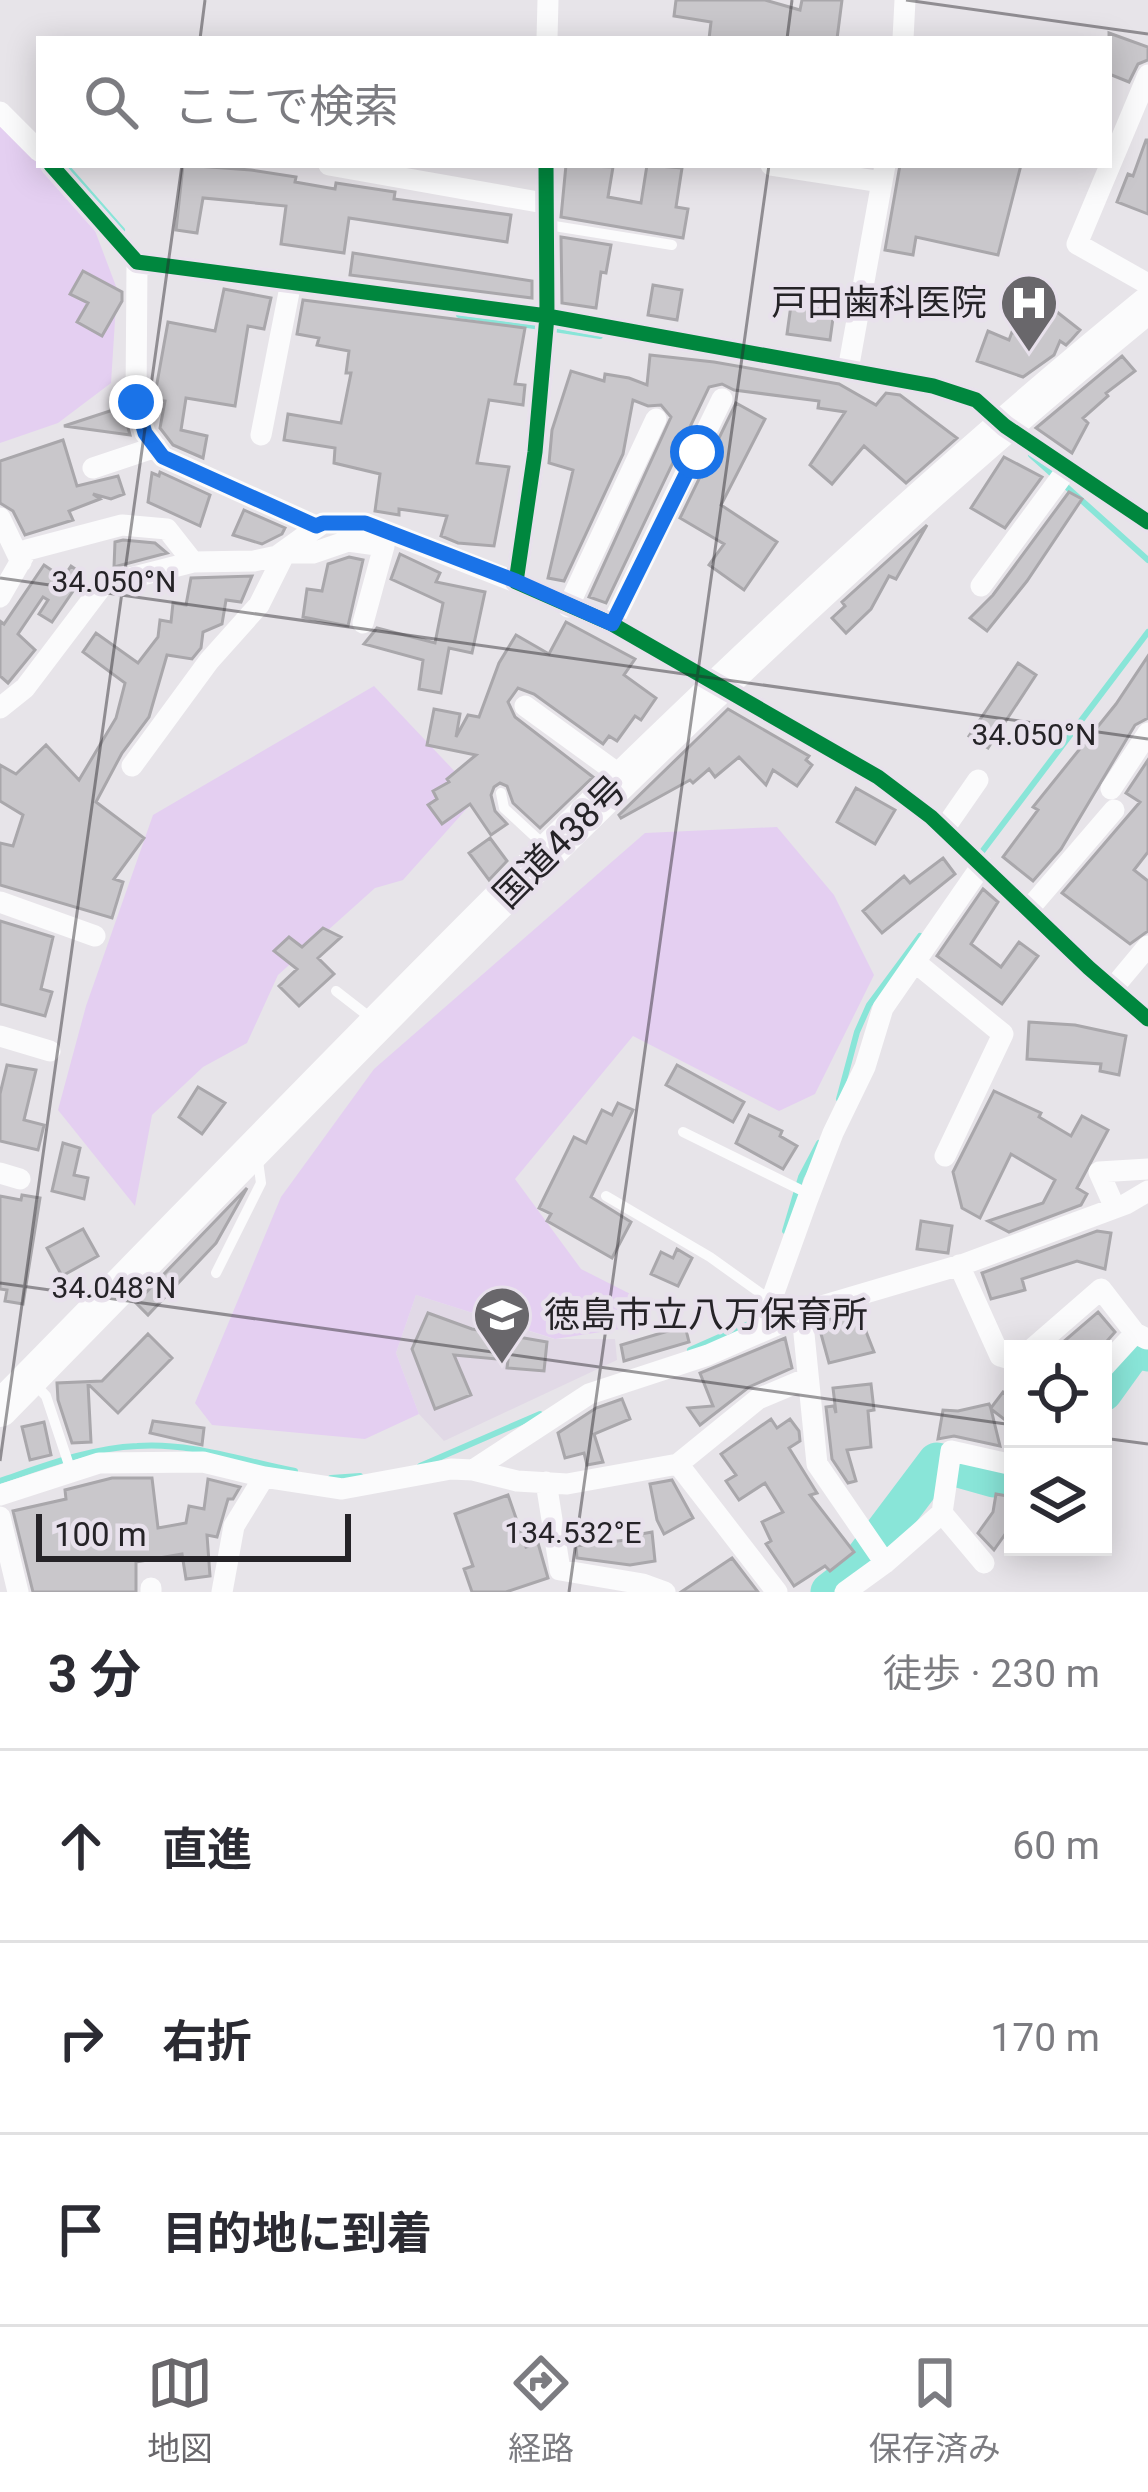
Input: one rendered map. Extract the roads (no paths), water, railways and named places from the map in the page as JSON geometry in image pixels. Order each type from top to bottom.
[{"type":"highway","name":"国道438号","points":[[0,1409],[716,685],[1148,305]]},
{"type":"street","points":[[547,36],[548,0]]},
{"type":"street","points":[[903,36],[905,0]]},
{"type":"street","points":[[1112,161],[1148,75]]},
{"type":"street","points":[[0,112],[36,149]]},
{"type":"street","points":[[54,168],[137,262],[548,316],[933,386],[976,400],[1005,426],[1148,522]]},
{"type":"street","points":[[342,168],[545,214]]},
{"type":"street","points":[[516,581],[536,452],[548,316],[546,168]]},
{"type":"street","points":[[809,168],[884,174],[848,370]]},
{"type":"street","points":[[1109,168],[1077,244],[1148,284]]},
{"type":"street","points":[[137,262],[136,402],[145,433],[163,457],[316,526]]},
{"type":"street","points":[[261,435],[291,282]]},
{"type":"street","points":[[612,624],[722,399]]},
{"type":"street","points":[[568,607],[656,419]]},
{"type":"street","points":[[93,468],[156,447]]},
{"type":"street","points":[[981,586],[1068,468]]},
{"type":"street","points":[[0,518],[21,562]]},
{"type":"street","points":[[132,766],[209,661],[260,605],[285,553],[323,523],[365,523],[612,624],[878,777],[944,829],[1148,1018]]},
{"type":"street","points":[[0,597],[27,550],[122,525],[167,529],[193,562]]},
{"type":"street","points":[[2,702],[25,688],[103,585],[193,562],[313,554],[348,542],[384,547],[362,623]]},
{"type":"street","points":[[525,706],[624,778]]},
{"type":"street","points":[[1028,910],[1113,800],[1148,733]]},
{"type":"street","points":[[944,829],[979,780]]},
{"type":"street","points":[[765,1329],[832,1133],[865,1067],[883,1008],[982,865]]},
{"type":"street","points":[[0,902],[94,936]]},
{"type":"street","points":[[1113,988],[1148,946]]},
{"type":"street","points":[[915,962],[1003,1034],[945,1156]]},
{"type":"street","points":[[0,1036],[50,1051]]},
{"type":"street","points":[[1115,1208],[1099,1172],[1148,1168]]},
{"type":"street","points":[[473,1470],[589,1394],[708,1354],[802,1314],[959,1265],[1115,1208],[1148,1191]]},
{"type":"street","points":[[959,1265],[1004,1357]]},
{"type":"street","points":[[1042,1340],[1101,1289],[1141,1336],[1112,1360]]},
{"type":"street","points":[[802,1314],[817,1464],[885,1563]]},
{"type":"street","points":[[0,1495],[99,1462],[203,1462],[341,1489],[451,1469],[567,1484],[678,1464],[758,1399],[808,1378]]},
{"type":"street","points":[[845,1592],[942,1513],[951,1451],[1004,1463]]},
{"type":"street","points":[[678,1464],[777,1592]]},
{"type":"street","points":[[222,1592],[234,1526],[264,1477]]},
{"type":"street","points":[[546,1482],[560,1570],[665,1592]]},
{"type":"street","points":[[942,1513],[984,1563]]},
{"type":"street","points":[[0,1517],[19,1592]]},
{"type":"lane","points":[[545,214],[672,245]]},
{"type":"lane","points":[[501,794],[504,808],[551,851]]},
{"type":"lane","points":[[336,991],[379,1024]]},
{"type":"lane","points":[[683,1132],[810,1194]]},
{"type":"lane","points":[[216,1273],[261,1183],[256,1149]]},
{"type":"lane","points":[[606,1196],[710,1256],[771,1301]]},
{"type":"lane","points":[[29,1379],[46,1396],[71,1472]]},
{"type":"waterway","points":[[68,168],[122,230]]},
{"type":"waterway","points":[[459,315],[541,327]]},
{"type":"waterway","points":[[554,329],[600,336]]},
{"type":"waterway","points":[[1031,455],[1148,560]]},
{"type":"waterway","points":[[978,857],[1148,632]]},
{"type":"waterway","points":[[839,1099],[869,1005],[920,936]]},
{"type":"waterway","points":[[785,1231],[801,1177],[819,1143]]},
{"type":"waterway","points":[[690,1350],[760,1319]]},
{"type":"waterway","points":[[1112,1379],[1136,1346],[1148,1352]]},
{"type":"waterway","points":[[420,1466],[540,1414]]},
{"type":"waterway","points":[[0,1481],[85,1454],[137,1446],[197,1450],[295,1471]]},
{"type":"waterway","points":[[830,1592],[852,1575],[937,1462],[1004,1478]]},
{"type":"waterway","points":[[331,1478],[360,1476]]},
{"type":"place","name":"戸田歯科医院","points":[[1029,354]]},
{"type":"place","name":"徳島市立八万保育所","points":[[502,1366]]}]
